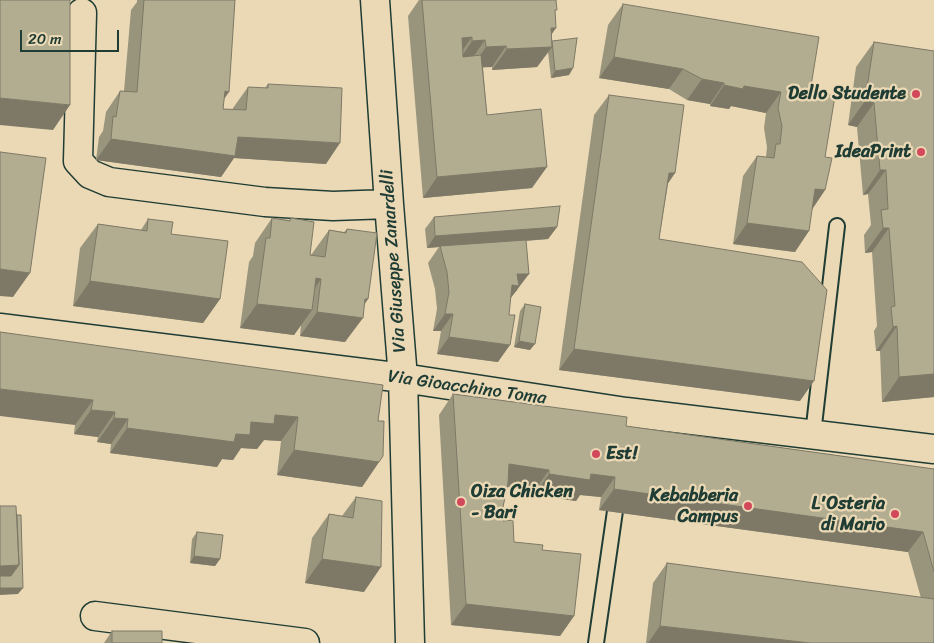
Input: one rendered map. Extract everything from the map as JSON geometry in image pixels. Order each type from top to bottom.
[{"type":"street","name":"Via Giuseppe Zanardelli","points":[[375,0],[403,378],[410,643]]},
{"type":"street","points":[[82,13],[78,161],[90,174],[109,182],[265,202],[333,206],[389,204]]},
{"type":"street","name":"Via Gioacchino Toma","points":[[0,328],[403,378],[626,417],[813,434],[934,449]]},
{"type":"street","points":[[95,616],[305,643]]},
{"type":"lane","points":[[813,434],[837,226]]},
{"type":"lane","points":[[596,643],[615,511]]},
{"type":"building","points":[[0,0],[70,0],[70,105],[0,98]]},
{"type":"building","points":[[144,0],[235,0],[229,92],[225,91],[223,109],[246,110],[248,87],[268,88],[268,84],[342,88],[340,143],[238,137],[235,156],[111,139],[113,116],[116,117],[120,91],[137,92]]},
{"type":"building","points":[[422,0],[556,0],[556,28],[551,28],[552,47],[507,49],[506,46],[486,47],[485,40],[472,41],[472,37],[462,38],[463,57],[481,55],[487,115],[541,109],[547,167],[437,177]]},
{"type":"building","points":[[623,4],[819,37],[810,92],[835,96],[825,157],[832,158],[825,190],[815,189],[809,231],[747,223],[757,156],[774,158],[776,144],[780,144],[782,126],[778,108],[781,92],[744,86],[743,89],[702,79],[683,69],[614,57]]},
{"type":"building","points":[[577,38],[573,68],[555,71],[552,41]]},
{"type":"building","points":[[874,42],[934,51],[934,374],[899,377],[897,326],[893,327],[891,307],[895,306],[889,228],[883,228],[881,210],[888,209],[886,170],[880,170],[874,103],[865,101]]},
{"type":"building","points":[[609,95],[684,105],[675,173],[669,173],[659,239],[802,262],[827,290],[814,381],[574,349]]},
{"type":"building","points":[[0,152],[46,158],[30,273],[0,269]]},
{"type":"building","points":[[560,206],[557,227],[435,236],[434,217]]},
{"type":"building","points":[[272,218],[290,221],[291,218],[314,222],[310,255],[325,257],[329,230],[346,233],[347,229],[377,233],[368,299],[365,299],[363,318],[317,312],[321,279],[316,278],[312,310],[257,304],[266,238],[270,238]]},
{"type":"building","points":[[148,219],[173,222],[171,234],[228,241],[220,299],[90,281],[98,224],[147,231]]},
{"type":"building","points":[[526,240],[529,274],[517,274],[519,286],[512,285],[509,315],[515,315],[510,345],[449,337],[453,314],[445,314],[449,292],[447,272],[440,246]]},
{"type":"building","points":[[525,304],[541,307],[535,344],[519,341]]},
{"type":"building","points":[[0,332],[383,385],[378,421],[384,421],[383,456],[379,462],[294,450],[298,417],[275,415],[274,424],[251,422],[250,435],[236,434],[234,442],[127,428],[128,419],[114,418],[115,412],[91,410],[93,400],[0,389]]},
{"type":"building","points":[[453,394],[627,417],[626,426],[934,469],[934,572],[923,532],[614,489],[615,477],[591,474],[590,480],[549,474],[549,470],[509,464],[503,521],[513,520],[514,542],[543,545],[542,550],[581,554],[574,616],[466,604]]},
{"type":"building","points":[[356,497],[382,501],[381,567],[322,559],[329,514],[353,518]]},
{"type":"building","points":[[0,506],[16,506],[19,565],[0,566]]},
{"type":"building","points":[[17,515],[21,515],[23,588],[0,588],[0,576],[11,576],[19,565]]},
{"type":"building","points":[[197,532],[223,535],[220,559],[194,556]]},
{"type":"building","points":[[667,563],[934,599],[934,643],[810,643],[660,626]]},
{"type":"building","points":[[112,631],[162,631],[162,643],[112,643]]},
{"type":"place","name":"Dello Studente","points":[[916,94]]},
{"type":"place","name":"IdeaPrint","points":[[921,152]]},
{"type":"place","name":"Est!","points":[[596,454]]},
{"type":"place","name":"Oiza Chicken - Bari","points":[[461,502]]},
{"type":"place","name":"Kebabberia Campus","points":[[748,506]]},
{"type":"place","name":"L'Osteria di Mario","points":[[895,514]]}]
